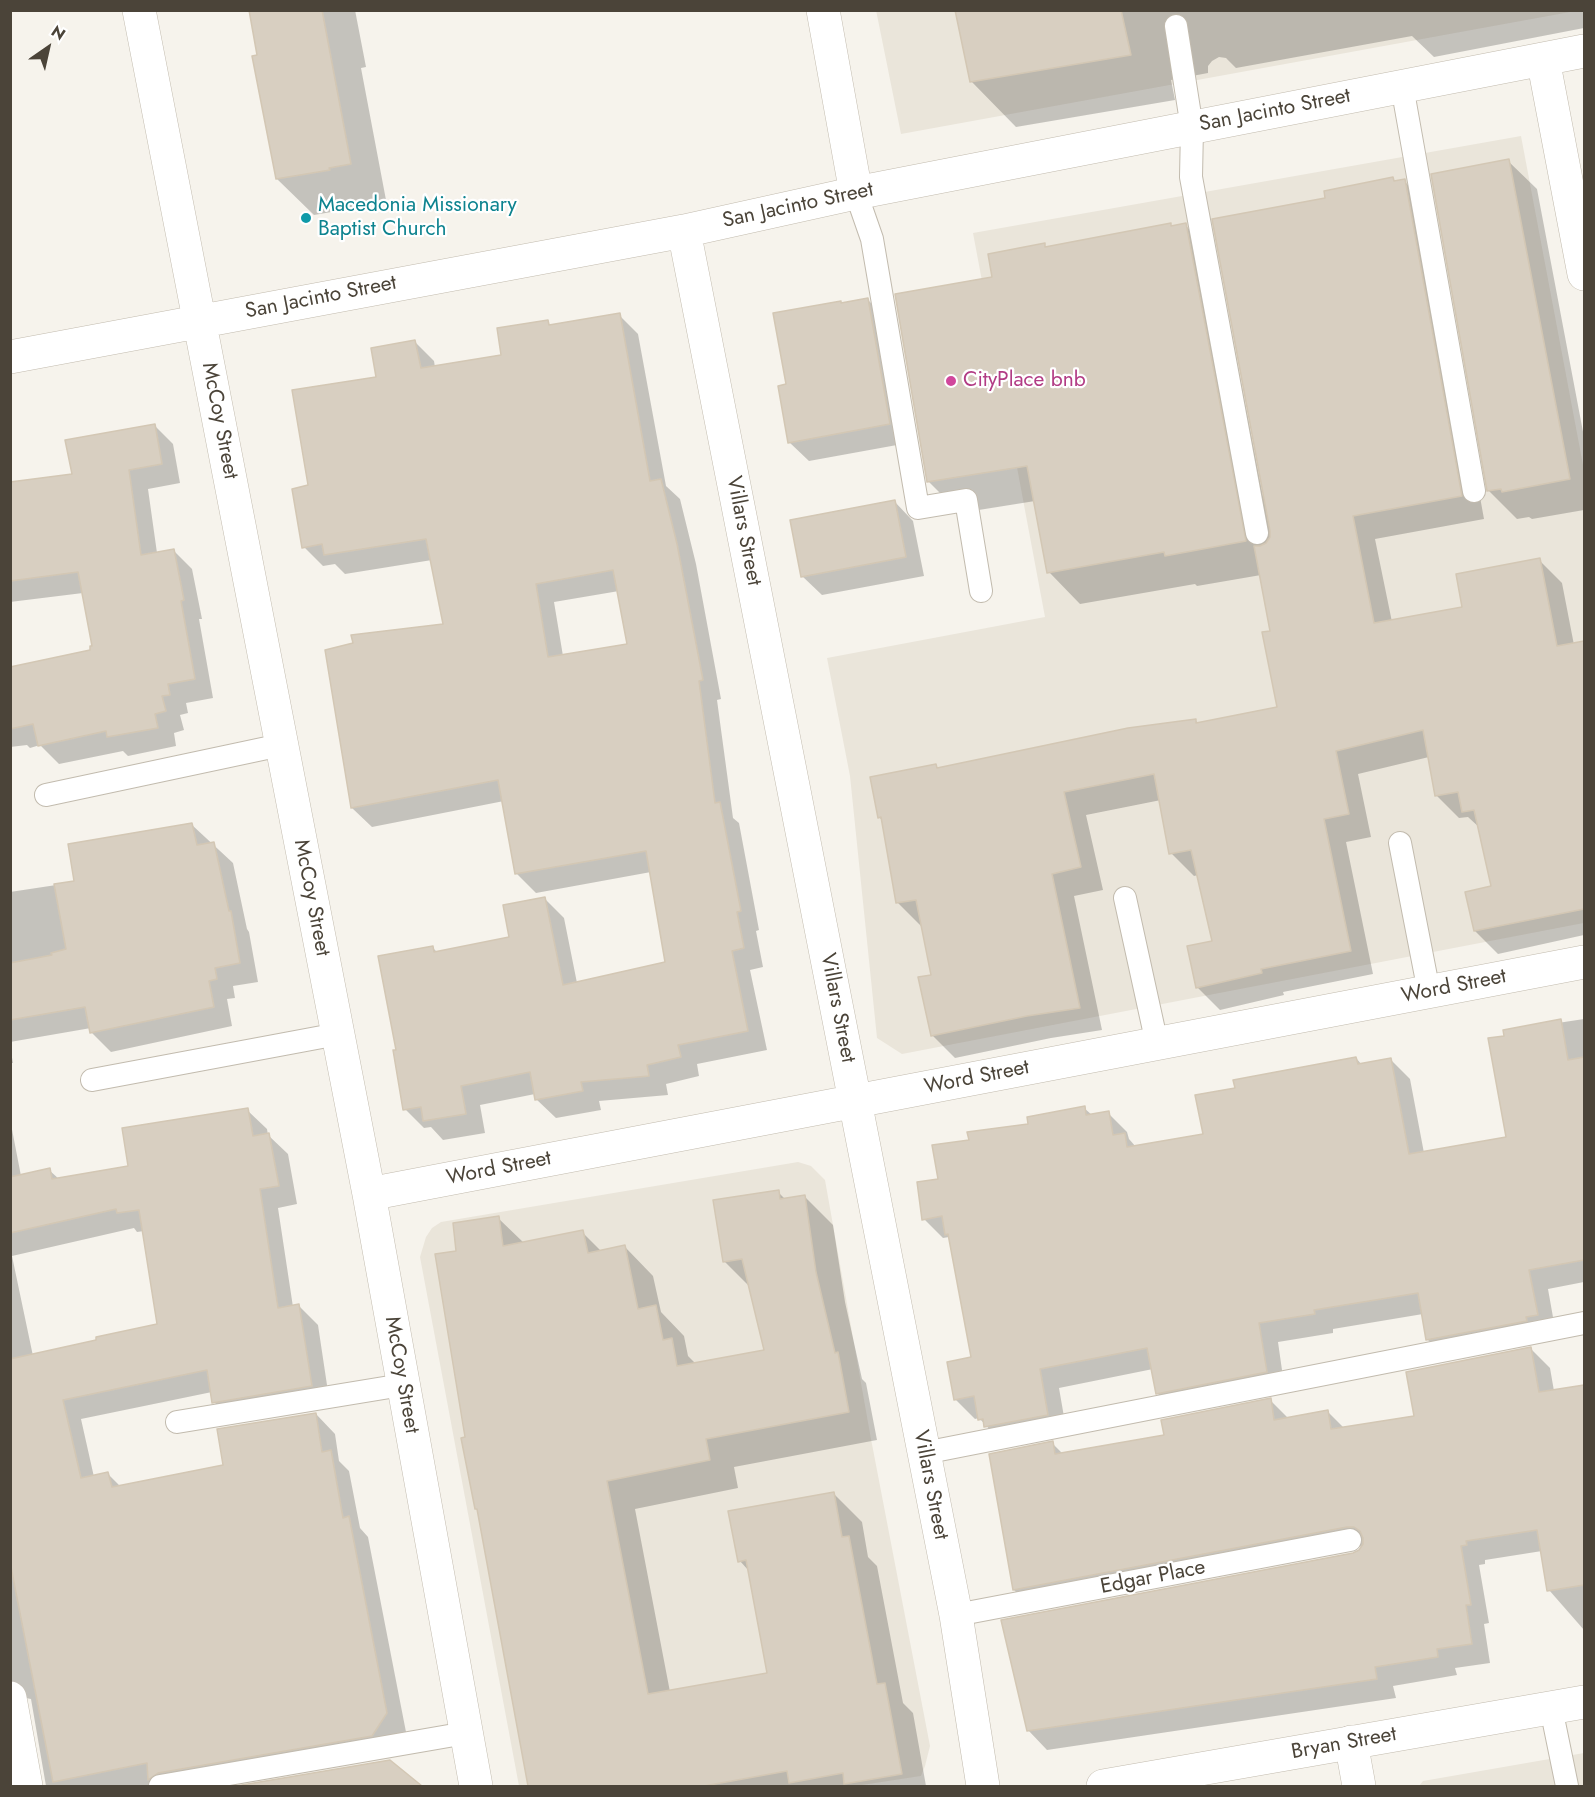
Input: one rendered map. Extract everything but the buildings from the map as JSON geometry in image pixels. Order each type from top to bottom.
[{"type":"street","name":"McCoy Street","points":[[139,10],[369,1194],[476,1786]]},
{"type":"street","points":[[823,10],[856,193]]},
{"type":"street","name":"San Jacinto Street","points":[[10,357],[684,231],[856,193],[1584,51]]},
{"type":"street","points":[[1543,59],[1584,274]]},
{"type":"street","name":"Villars Street","points":[[684,231],[956,1615],[983,1786]]},
{"type":"street","name":"Word Street","points":[[369,1194],[1584,962]]},
{"type":"street","points":[[10,1698],[26,1786]]},
{"type":"street","name":"Bryan Street","points":[[1103,1786],[1584,1702]]},
{"type":"street","points":[[1351,1742],[1359,1786]]},
{"type":"lane","points":[[1176,26],[1192,128],[1191,177],[1257,533]]},
{"type":"lane","points":[[1402,86],[1474,491]]},
{"type":"lane","points":[[856,193],[872,239],[918,508],[966,500],[981,591]]},
{"type":"lane","points":[[46,795],[281,745]]},
{"type":"lane","points":[[1400,843],[1430,992]]},
{"type":"lane","points":[[1125,898],[1157,1044]]},
{"type":"lane","points":[[92,1080],[338,1034]]},
{"type":"lane","points":[[924,1453],[1584,1323]]},
{"type":"lane","points":[[177,1422],[402,1385]]},
{"type":"lane","name":"Edgar Place","points":[[956,1615],[1350,1540]]},
{"type":"lane","points":[[1551,1708],[1567,1786]]},
{"type":"lane","points":[[160,1786],[466,1733]]},
{"type":"shaded area","points":[[876,10],[1576,11],[901,134]]},
{"type":"shaded area","points":[[1521,136],[1584,470],[1584,923],[902,1054],[877,1038],[850,776],[827,658],[1045,617],[973,233]]},
{"type":"shaded area","points":[[798,1162],[811,1166],[825,1180],[871,1439],[930,1746],[921,1776],[856,1786],[519,1786],[420,1257],[426,1237],[432,1228],[441,1222]]},
{"type":"shaded area","points":[[1584,1753],[1584,1786],[1419,1786],[1423,1781]]},
{"type":"place","name":"Macedonia Missionary Baptist Church","points":[[306,218]]},
{"type":"place","name":"CityPlace bnb","points":[[951,381]]}]
